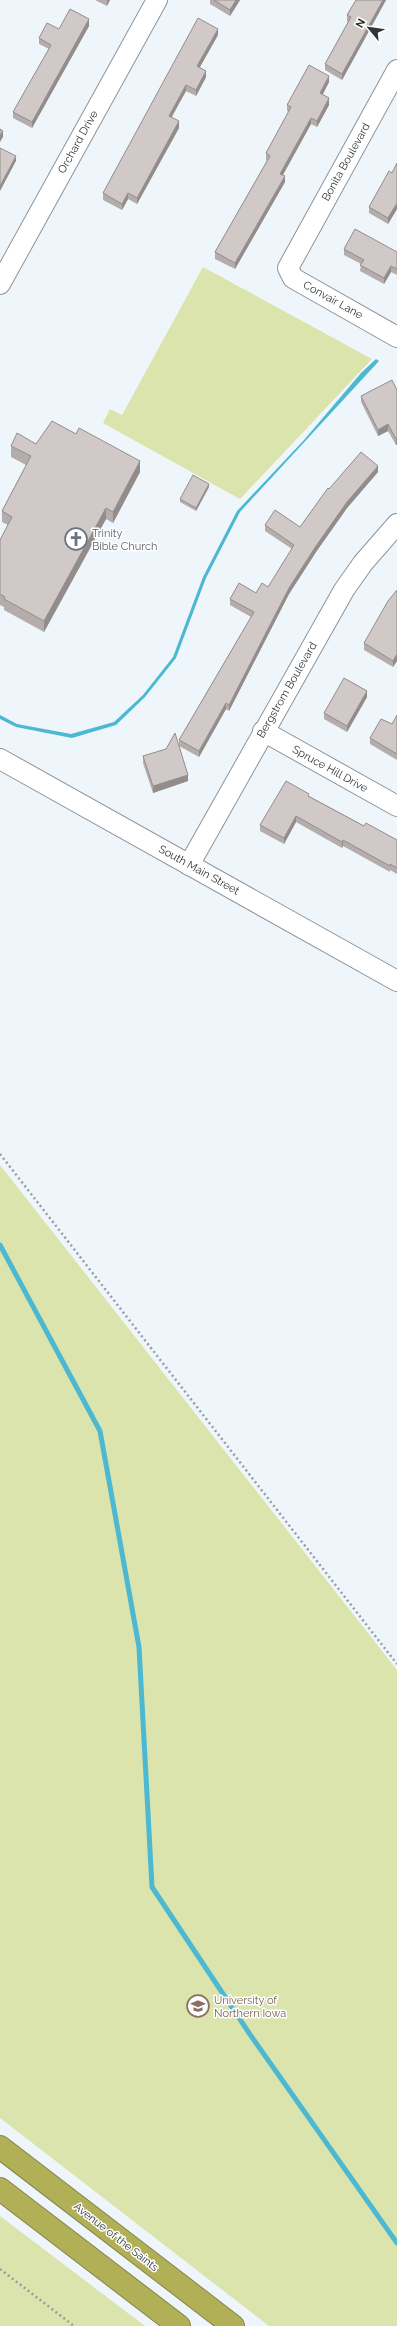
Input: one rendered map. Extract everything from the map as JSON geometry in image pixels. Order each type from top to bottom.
[{"type":"highway","name":"Avenue of the Saints","points":[[0,2148],[233,2326]]},
{"type":"highway","points":[[0,2189],[179,2326]]},
{"type":"street","name":"Orchard Drive","points":[[0,284],[157,0]]},
{"type":"street","name":"Bonita Boulevard","points":[[295,253],[397,70]]},
{"type":"street","name":"Convair Lane","points":[[295,253],[288,268],[293,278],[397,336]]},
{"type":"street","name":"Bergstrom Boulevard","points":[[189,865],[263,731],[344,590],[363,563],[397,524]]},
{"type":"street","name":"Spruce Hill Drive","points":[[263,731],[397,806]]},
{"type":"street","name":"South Main Street","points":[[0,759],[397,980]]},
{"type":"path","points":[[0,1154],[397,1664]]},
{"type":"path","points":[[0,2269],[74,2326]]},
{"type":"green space","points":[[203,267],[372,359],[240,499],[103,423],[110,409],[122,415]]},
{"type":"green space","name":"University of Northern Iowa","points":[[0,1165],[397,1670],[397,2326],[269,2326],[0,2118]]},
{"type":"green space","points":[[0,2216],[145,2326],[0,2326]]},
{"type":"water","points":[[376,359],[379,361],[240,512],[206,578],[176,658],[145,697],[116,725],[72,738],[16,727],[0,719],[0,715],[17,724],[71,734],[114,722],[143,695],[173,657],[203,577],[237,511],[304,440],[361,373]]},
{"type":"building","points":[[214,0],[236,0],[230,10]]},
{"type":"building","points":[[356,0],[383,0],[342,74],[325,64],[351,17],[347,15]]},
{"type":"building","points":[[70,9],[89,19],[32,122],[13,112],[51,45],[39,38],[47,23],[59,29]]},
{"type":"building","points":[[198,18],[218,29],[197,66],[206,71],[196,90],[186,85],[169,116],[179,121],[137,198],[128,193],[122,204],[103,193]]},
{"type":"building","points":[[309,65],[329,76],[320,93],[329,98],[317,121],[311,118],[280,174],[285,176],[235,263],[215,252],[270,156],[266,153],[291,107],[287,105]]},
{"type":"building","points":[[0,129],[3,131],[0,136]]},
{"type":"building","points":[[0,148],[16,156],[0,186]]},
{"type":"building","points":[[397,163],[397,203],[388,218],[369,207],[389,171],[392,173]]},
{"type":"building","points":[[355,229],[397,252],[397,269],[391,266],[384,278],[360,265],[364,260],[344,249]]},
{"type":"building","points":[[392,380],[397,390],[397,439],[388,424],[378,430],[361,396]]},
{"type":"building","name":"Trinity Bible Church","points":[[52,421],[76,434],[79,428],[140,461],[113,512],[106,508],[44,621],[4,599],[5,597],[0,594],[0,540],[12,517],[2,511],[31,456],[11,446],[17,433],[36,444]]},
{"type":"building","points":[[361,452],[378,466],[347,502],[289,588],[229,705],[226,703],[199,751],[179,740],[254,612],[230,599],[239,583],[256,593],[262,583],[268,587],[294,545],[265,525],[275,510],[300,527],[328,488],[329,489]]},
{"type":"building","points":[[193,475],[209,484],[196,508],[180,499]]},
{"type":"building","points":[[397,590],[397,654],[393,661],[364,643],[388,601]]},
{"type":"building","points":[[344,678],[367,691],[347,726],[324,713]]},
{"type":"building","points":[[397,715],[397,754],[370,738],[381,719],[392,724]]},
{"type":"building","points":[[175,733],[188,775],[153,786],[143,756],[166,749]]},
{"type":"building","points":[[286,781],[309,794],[308,796],[364,826],[366,823],[397,840],[397,868],[390,864],[390,866],[343,840],[342,842],[296,816],[284,838],[260,825]]},
{"type":"waterway","points":[[0,1245],[100,1431],[139,1647],[152,1887],[249,2033],[397,2243]]},
{"type":"place","name":"Trinity Bible Church","points":[[76,539]]},
{"type":"place","name":"University of Northern Iowa","points":[[198,2006]]}]
